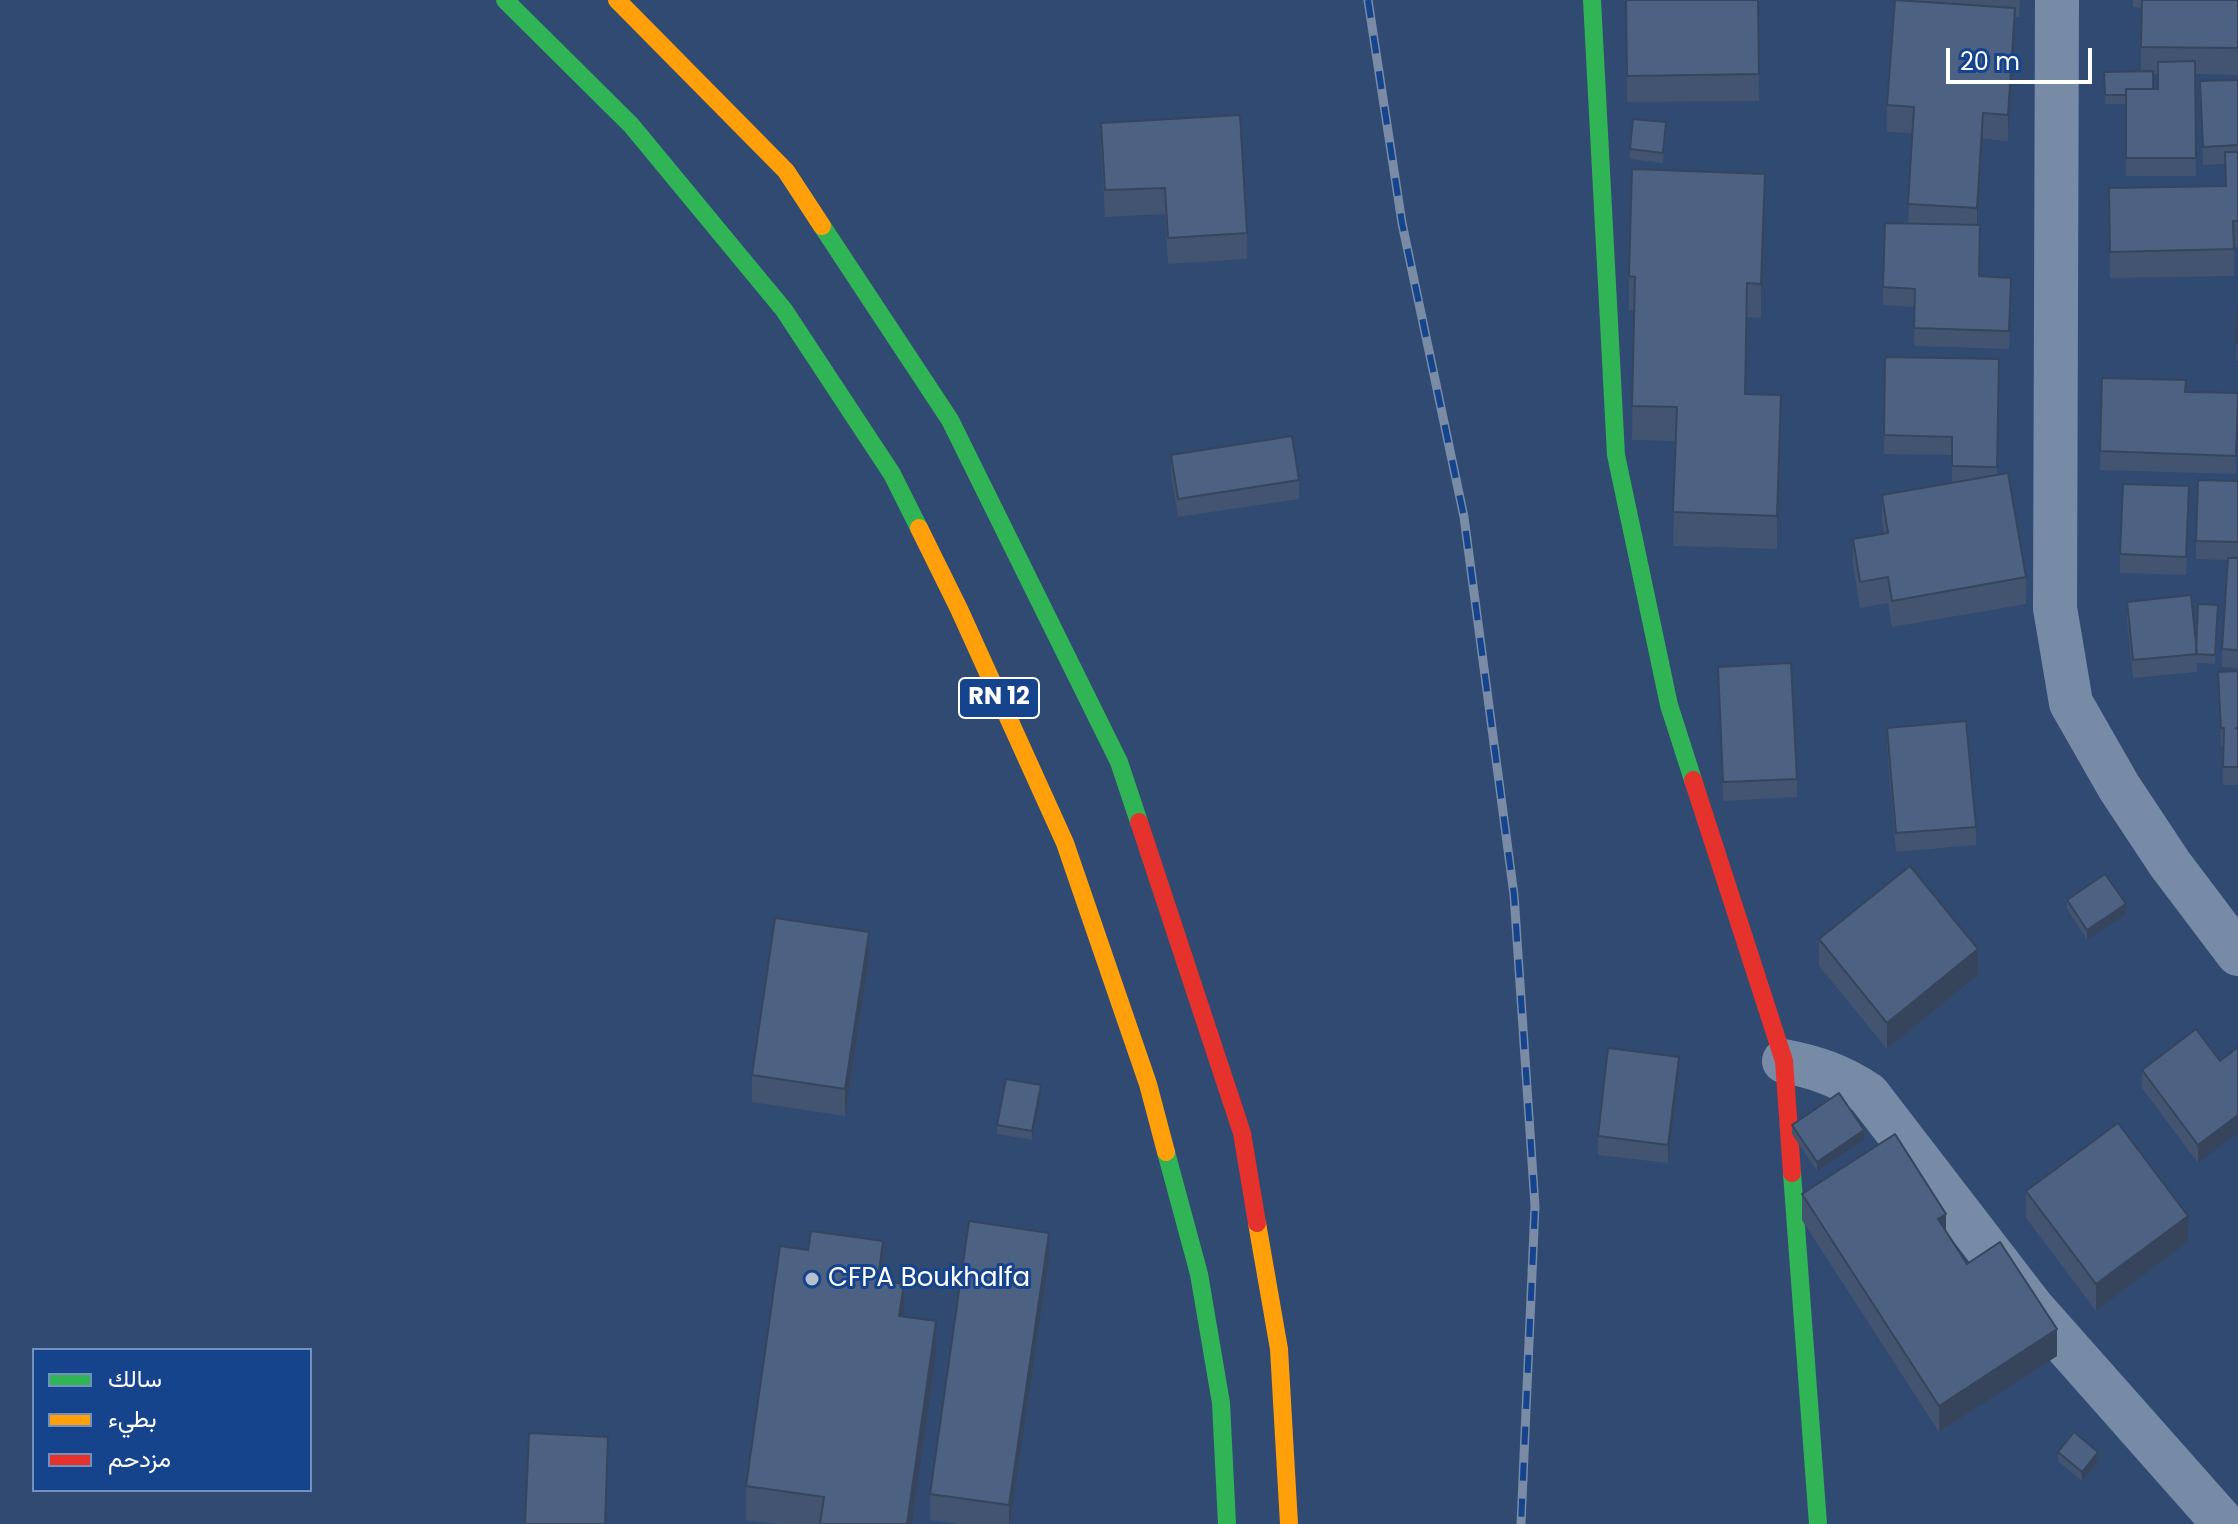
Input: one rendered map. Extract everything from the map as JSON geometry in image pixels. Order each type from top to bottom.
[{"type":"main road","name":"RN 12","points":[[505,0],[631,125],[784,310],[892,474],[959,609],[1065,843],[1148,1084],[1202,1289],[1221,1403],[1227,1524]]},
{"type":"main road","name":"RN 12","points":[[617,0],[786,171],[950,420],[1119,762],[1242,1133],[1279,1349],[1289,1524]]},
{"type":"main road","points":[[1592,0],[1616,455],[1669,705],[1784,1061],[1818,1524]]},
{"type":"street","points":[[2057,0],[2055,608],[2071,703],[2119,787],[2161,851],[2238,954]]},
{"type":"street","points":[[1784,1061],[1814,1067],[1843,1078],[1868,1094],[2031,1306],[2224,1524]]},
{"type":"building","points":[[1626,0],[1758,0],[1759,74],[1627,76]]},
{"type":"building","points":[[1895,0],[2015,8],[2008,115],[1983,113],[1977,208],[1908,204],[1914,107],[1887,105]]},
{"type":"building","points":[[2142,0],[2238,0],[2238,48],[2141,47]]},
{"type":"building","points":[[2195,61],[2196,158],[2126,158],[2126,89],[2158,89],[2158,62]]},
{"type":"building","points":[[2153,71],[2153,89],[2126,89],[2126,95],[2105,95],[2104,72]]},
{"type":"building","points":[[2238,80],[2238,145],[2203,147],[2200,81]]},
{"type":"building","points":[[1240,115],[1247,233],[1168,238],[1165,188],[1105,190],[1101,123]]},
{"type":"building","points":[[1633,119],[1666,122],[1663,153],[1630,149]]},
{"type":"building","points":[[2225,152],[2238,152],[2238,221],[2233,221],[2234,249],[2110,252],[2109,188],[2226,186]]},
{"type":"building","points":[[1632,169],[1765,174],[1761,284],[1747,283],[1745,394],[1781,395],[1777,516],[1673,512],[1677,407],[1632,406],[1635,277],[1629,276]]},
{"type":"building","points":[[1885,223],[1980,225],[1979,276],[2011,278],[2009,331],[1914,328],[1915,289],[1883,287]]},
{"type":"building","points":[[1885,357],[1999,359],[1997,467],[1952,466],[1952,437],[1884,435]]},
{"type":"building","points":[[2102,378],[2186,380],[2185,392],[2238,393],[2236,456],[2100,451]]},
{"type":"building","points":[[1292,436],[1299,480],[1178,499],[1171,455]]},
{"type":"building","points":[[2008,473],[2026,577],[1892,601],[1888,577],[1860,582],[1853,539],[1888,533],[1882,495]]},
{"type":"building","points":[[2198,480],[2238,481],[2238,542],[2196,541]]},
{"type":"building","points":[[2123,484],[2189,486],[2186,557],[2120,554]]},
{"type":"building","points":[[2228,558],[2238,558],[2238,650],[2222,649]]},
{"type":"building","points":[[2191,595],[2197,654],[2133,660],[2127,602]]},
{"type":"building","points":[[2198,604],[2218,605],[2215,655],[2196,654]]},
{"type":"building","points":[[1791,663],[1797,779],[1723,782],[1718,667]]},
{"type":"building","points":[[2238,671],[2238,767],[2223,767],[2224,728],[2221,728],[2218,672]]},
{"type":"building","points":[[1966,721],[1976,827],[1896,833],[1887,728]]},
{"type":"building","points":[[1910,866],[1978,949],[1887,1023],[1819,939]]},
{"type":"building","points":[[2105,874],[2126,904],[2087,930],[2067,900]]},
{"type":"building","points":[[775,918],[869,932],[845,1089],[752,1075]]},
{"type":"building","points":[[2196,1029],[2220,1061],[2238,1047],[2238,1115],[2198,1145],[2142,1070]]},
{"type":"building","points":[[1608,1048],[1679,1057],[1668,1145],[1598,1136]]},
{"type":"building","points":[[1006,1079],[1041,1085],[1032,1131],[997,1125]]},
{"type":"building","points":[[1839,1093],[1864,1130],[1817,1162],[1792,1125]]},
{"type":"building","points":[[2118,1123],[2188,1216],[2096,1284],[2026,1191]]},
{"type":"building","points":[[1895,1134],[1946,1214],[1938,1219],[1967,1264],[2000,1242],[2057,1329],[1939,1406],[1802,1194]]},
{"type":"building","points":[[969,1221],[1049,1233],[1009,1505],[930,1494]]},
{"type":"building","points":[[811,1231],[883,1241],[878,1280],[904,1284],[899,1316],[936,1321],[907,1524],[820,1524],[824,1497],[746,1486],[780,1246],[808,1250]]},
{"type":"building","points":[[2074,1432],[2098,1452],[2082,1472],[2058,1452]]},
{"type":"building","points":[[529,1433],[608,1437],[605,1524],[525,1524]]},
{"type":"railway","points":[[1368,0],[1402,223],[1464,517],[1514,895],[1535,1206],[1521,1524]]},
{"type":"traffic: fast","points":[[505,0],[631,125],[784,310],[892,474],[919,528]]},
{"type":"traffic: fast","points":[[1592,0],[1616,455],[1669,705],[1693,780]]},
{"type":"traffic: fast","points":[[822,226],[950,420],[1119,762],[1139,822]]},
{"type":"traffic: fast","points":[[1166,1152],[1199,1274],[1221,1403],[1227,1524]]},
{"type":"traffic: fast","points":[[1792,1173],[1818,1524]]},
{"type":"traffic: slow","points":[[617,0],[786,171],[822,226]]},
{"type":"traffic: slow","points":[[919,528],[1065,843],[1148,1084],[1166,1152]]},
{"type":"traffic: slow","points":[[1257,1223],[1279,1349],[1289,1524]]},
{"type":"traffic: jam","points":[[1693,780],[1784,1061],[1792,1173]]},
{"type":"traffic: jam","points":[[1139,822],[1242,1133],[1257,1223]]},
{"type":"place","name":"CFPA Boukhalfa","points":[[812,1279]]}]
